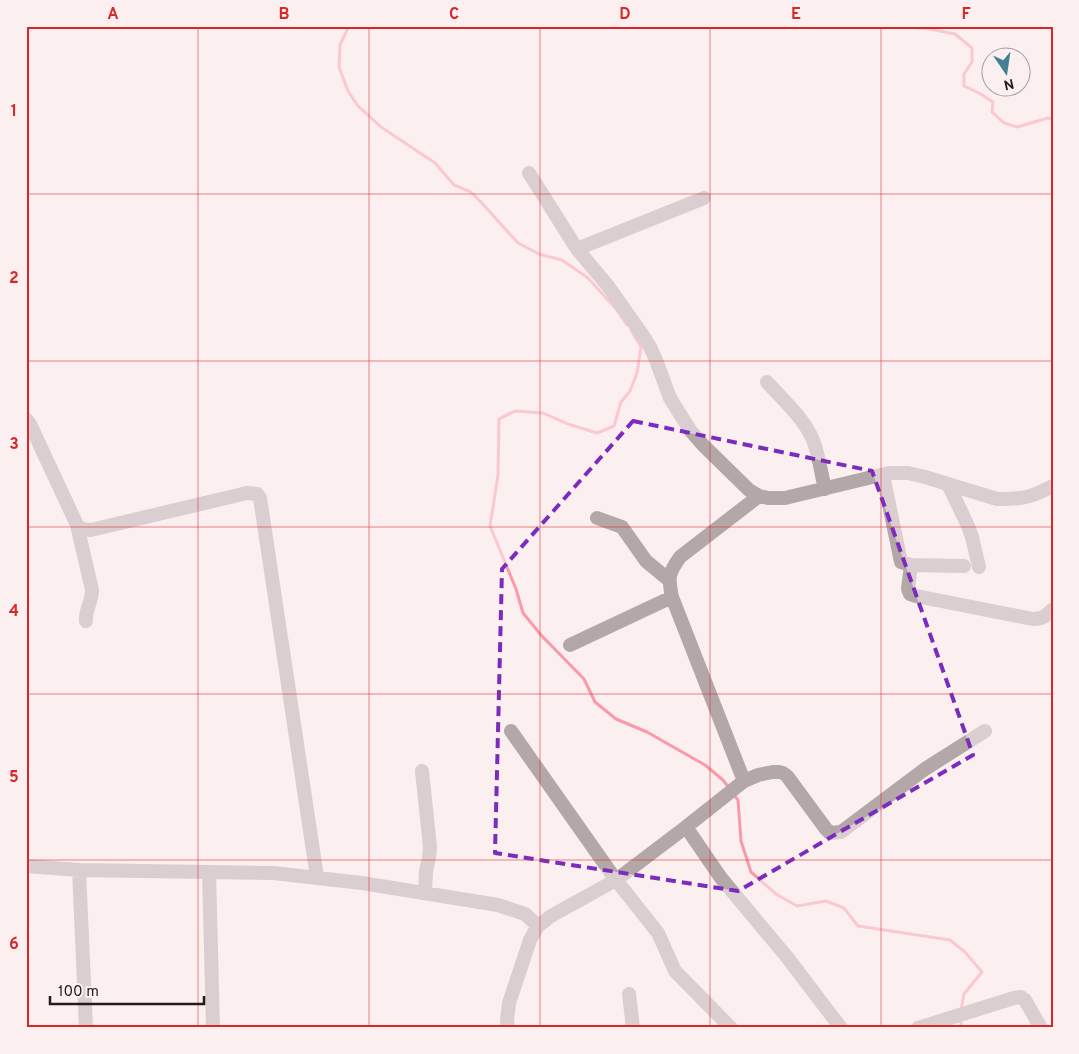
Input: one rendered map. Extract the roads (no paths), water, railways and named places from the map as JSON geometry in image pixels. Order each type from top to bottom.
[{"type":"street","points":[[529,173],[577,249],[608,286],[644,336],[656,360],[670,398],[690,430],[703,445],[758,496],[785,498],[883,475],[908,473],[997,498],[1024,498],[1038,494],[1053,486]]},
{"type":"street","points":[[577,249],[704,198]]},
{"type":"street","points":[[767,382],[800,419],[813,440],[825,489]]},
{"type":"street","points":[[26,419],[77,525],[92,590],[92,598],[86,610],[86,621]]},
{"type":"street","points":[[883,475],[902,562],[911,565],[964,566]]},
{"type":"street","points":[[948,484],[968,526],[979,567]]},
{"type":"street","points":[[77,525],[82,529],[92,530],[247,493],[257,494],[260,498],[317,878]]},
{"type":"street","points":[[740,784],[672,597],[669,580],[671,570],[680,558],[758,496]]},
{"type":"street","points":[[597,518],[622,526],[646,561],[669,580]]},
{"type":"street","points":[[911,565],[908,590],[910,594],[916,596],[1033,619],[1045,617],[1053,609]]},
{"type":"street","points":[[570,645],[672,597]]},
{"type":"street","points":[[511,730],[616,880],[658,933],[675,971],[731,1028]]},
{"type":"street","points":[[508,1028],[506,1021],[509,1003],[530,940],[538,926],[551,916],[616,880],[740,784],[758,775],[773,772],[784,773],[826,829],[830,833],[841,832],[926,769],[985,731]]},
{"type":"street","points":[[422,771],[430,847],[425,892]]},
{"type":"street","points":[[686,827],[721,878],[787,957],[841,1028]]},
{"type":"street","points":[[26,866],[78,870],[273,873],[362,883],[512,908],[524,914],[538,926]]},
{"type":"street","points":[[78,870],[86,1028]]},
{"type":"street","points":[[209,872],[213,1028]]},
{"type":"street","points":[[629,994],[633,1028]]},
{"type":"street","points":[[918,1028],[1021,997],[1029,1006],[1041,1028]]},
{"type":"waterway","points":[[349,26],[340,45],[339,67],[348,91],[358,106],[381,127],[435,163],[454,185],[471,192],[518,243],[539,254],[562,260],[588,278],[616,309],[627,325]]},
{"type":"waterway","points":[[898,26],[955,34],[972,48],[972,62],[964,74],[964,86],[993,102],[992,112],[1004,123],[1017,127],[1048,118],[1053,119]]},
{"type":"waterway","points":[[631,330],[641,347],[637,373],[630,391],[621,402],[614,426],[597,433],[568,424],[543,413],[515,411],[499,419],[498,475],[490,526],[516,589],[523,613],[541,635],[584,679],[595,702],[616,719],[647,732],[705,765],[723,780],[729,788]]},
{"type":"waterway","points":[[734,795],[738,800],[741,841],[751,872],[776,894],[797,906],[826,901],[844,908],[858,926],[950,940],[965,952],[982,972],[964,994],[961,1010]]},
{"type":"waterway","points":[[960,1019],[962,1028]]}]
